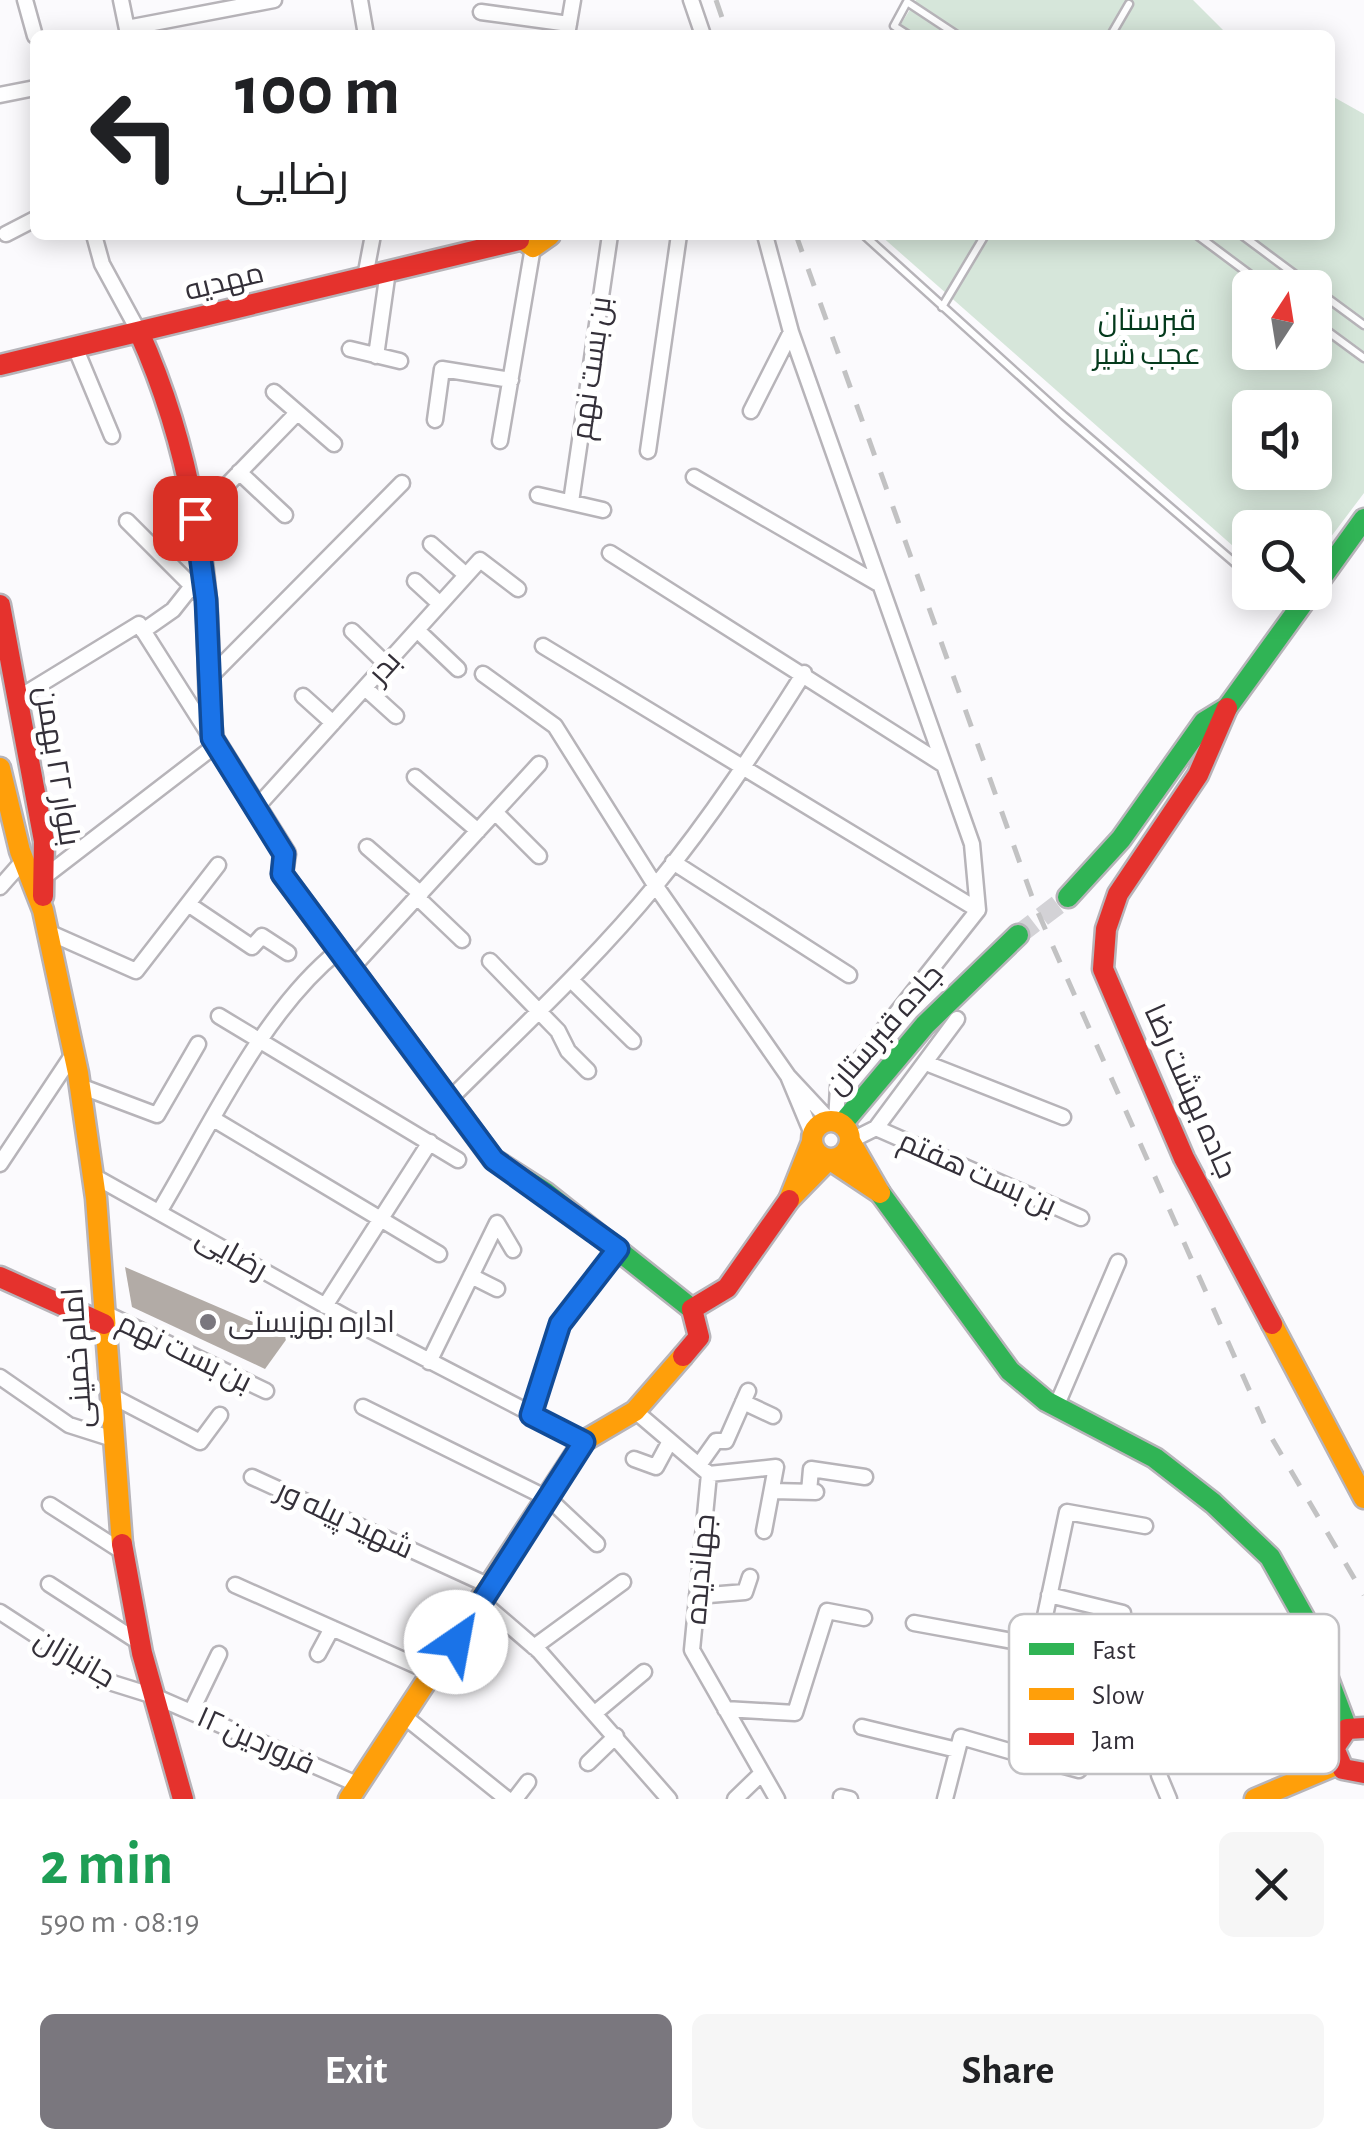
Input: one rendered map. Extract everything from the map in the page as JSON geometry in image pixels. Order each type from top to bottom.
[{"type":"street","points":[[25,0],[33,30]]},
{"type":"street","points":[[121,0],[128,30]]},
{"type":"street","points":[[137,30],[274,0]]},
{"type":"street","points":[[360,0],[365,30]]},
{"type":"street","points":[[481,12],[568,30],[573,0]]},
{"type":"street","points":[[691,0],[701,30]]},
{"type":"street","points":[[0,95],[30,89]]},
{"type":"street","points":[[6,234],[30,222]]},
{"type":"street","points":[[95,240],[102,264],[168,396],[195,518],[214,741]]},
{"type":"street","points":[[365,277],[372,240]]},
{"type":"street","name":"مهدیه","points":[[0,366],[526,240]]},
{"type":"street","points":[[500,440],[530,240]]},
{"type":"street","name":"بن بست نهم","points":[[571,502],[609,240]]},
{"type":"street","points":[[648,451],[678,240]]},
{"type":"street","points":[[692,1309],[726,1288],[789,1200],[829,1159],[846,1152],[838,1087],[978,910],[972,844],[790,332],[766,240]]},
{"type":"street","points":[[376,356],[388,272]]},
{"type":"street","points":[[751,412],[790,332]]},
{"type":"street","points":[[75,347],[112,436]]},
{"type":"street","points":[[350,349],[400,361]]},
{"type":"street","points":[[435,420],[442,369],[511,380]]},
{"type":"street","points":[[274,392],[334,444]]},
{"type":"street","points":[[195,518],[297,412]]},
{"type":"street","points":[[240,472],[286,514]]},
{"type":"street","points":[[694,477],[877,583]]},
{"type":"street","points":[[209,678],[402,484]]},
{"type":"street","points":[[538,495],[602,510]]},
{"type":"street","points":[[1332,564],[1364,519]]},
{"type":"street","points":[[127,522],[199,593]]},
{"type":"street","points":[[430,544],[466,575],[480,560],[518,589]]},
{"type":"street","points":[[610,553],[804,672],[944,766]]},
{"type":"street","name":"بدر","points":[[256,808],[466,575]]},
{"type":"street","points":[[414,581],[440,604]]},
{"type":"street","points":[[143,631],[199,593]]},
{"type":"street","name":"بلوار ۲۲ بهمن","points":[[0,605],[44,841],[43,910]]},
{"type":"street","points":[[1068,897],[1121,839],[1204,722],[1227,708],[1297,612]]},
{"type":"street","points":[[18,698],[139,624],[284,854],[282,874],[494,1160],[618,1249],[692,1309],[699,1337],[635,1411],[584,1442],[354,1792]]},
{"type":"street","points":[[417,630],[458,669]]},
{"type":"street","points":[[352,631],[386,664]]},
{"type":"street","points":[[543,646],[978,910]]},
{"type":"street","points":[[450,1100],[571,980],[656,886],[744,769],[804,672]]},
{"type":"street","points":[[483,674],[555,726],[656,886],[788,1076],[840,1127],[880,1193],[1010,1371],[1056,1406],[1154,1458],[1213,1503],[1270,1557],[1302,1614]]},
{"type":"street","points":[[365,688],[396,716]]},
{"type":"street","points":[[304,696],[334,723]]},
{"type":"street","name":"جاده بهشت رضا","points":[[1227,708],[1220,742],[1133,861],[1109,909],[1102,939],[1103,970],[1184,1158],[1364,1498]]},
{"type":"street","points":[[43,878],[214,741]]},
{"type":"street","points":[[352,969],[539,764]]},
{"type":"street","name":"بلوار ۲۲ بهمن","points":[[0,768],[24,861],[43,910]]},
{"type":"street","points":[[415,777],[478,831]]},
{"type":"street","points":[[495,812],[540,856]]},
{"type":"street","points":[[367,847],[462,940]]},
{"type":"street","points":[[0,887],[24,861]]},
{"type":"street","points":[[673,862],[849,974]]},
{"type":"street","points":[[48,932],[136,971],[218,865]]},
{"type":"street","points":[[188,904],[252,947],[262,936],[288,953]]},
{"type":"street","name":"امام خمینی","points":[[43,910],[80,1086],[92,1175],[123,1552],[140,1643],[184,1799]]},
{"type":"street","name":"جاده قبرستان","points":[[840,1127],[898,1050],[944,999],[1018,936]]},
{"type":"street","points":[[159,1212],[262,1040],[306,978],[338,951]]},
{"type":"street","points":[[490,961],[540,1012],[588,1071]]},
{"type":"street","points":[[571,980],[633,1041]]},
{"type":"street","points":[[219,1016],[458,1160]]},
{"type":"street","points":[[789,1200],[819,1126],[876,1128],[956,1019]]},
{"type":"street","points":[[80,1086],[156,1115],[198,1044]]},
{"type":"street","points":[[0,1164],[73,1054]]},
{"type":"street","points":[[926,1063],[1063,1117]]},
{"type":"street","points":[[788,1076],[818,1154],[880,1193]]},
{"type":"street","points":[[215,1120],[439,1254]]},
{"type":"street","name":"بن بست هفتم","points":[[876,1128],[1081,1218]]},
{"type":"street","points":[[325,1306],[430,1142]]},
{"type":"street","name":"رضایی","points":[[92,1175],[325,1306],[584,1442]]},
{"type":"street","points":[[429,1362],[497,1222],[513,1250]]},
{"type":"street","points":[[531,1415],[560,1324],[618,1249]]},
{"type":"street","points":[[1056,1406],[1118,1262]]},
{"type":"street","points":[[471,1276],[496,1289]]},
{"type":"street","points":[[0,1278],[104,1318]]},
{"type":"street","name":"بن بست نهم","points":[[104,1318],[266,1391]]},
{"type":"street","points":[[0,1376],[69,1425],[112,1439]]},
{"type":"street","points":[[109,1395],[200,1442],[220,1414]]},
{"type":"street","points":[[704,1470],[716,1441],[726,1441],[745,1396],[773,1416]]},
{"type":"street","points":[[363,1408],[549,1498],[597,1544]]},
{"type":"street","points":[[635,1411],[704,1470],[776,1467],[764,1531]]},
{"type":"street","points":[[634,1459],[656,1467],[670,1440]]},
{"type":"street","points":[[772,1491],[813,1492],[811,1469],[865,1477]]},
{"type":"street","name":"جهاندیده","points":[[704,1470],[692,1650],[778,1799]]},
{"type":"street","name":"شهید پیله ور","points":[[252,1477],[487,1594],[669,1799]]},
{"type":"street","points":[[50,1505],[123,1552]]},
{"type":"street","points":[[1046,1614],[1067,1512],[1145,1526]]},
{"type":"street","points":[[697,1596],[744,1592],[750,1577]]},
{"type":"street","points":[[534,1647],[624,1582]]},
{"type":"street","points":[[49,1584],[140,1643]]},
{"type":"street","points":[[236,1585],[435,1674]]},
{"type":"street","points":[[1050,1595],[1123,1613]]},
{"type":"street","points":[[725,1708],[796,1713],[827,1611],[864,1618]]},
{"type":"street","name":"جانبازان","points":[[0,1612],[106,1681],[154,1696]]},
{"type":"street","points":[[914,1623],[1009,1640]]},
{"type":"street","points":[[318,1654],[332,1628]]},
{"type":"street","points":[[190,1712],[219,1654]]},
{"type":"street","points":[[595,1712],[644,1672]]},
{"type":"street","points":[[1339,1692],[1356,1729]]},
{"type":"street","name":"۱۲ فروردین","points":[[154,1696],[354,1792]]},
{"type":"street","points":[[405,1717],[507,1799]]},
{"type":"street","points":[[862,1727],[957,1750]]},
{"type":"street","points":[[588,1763],[616,1736]]},
{"type":"street","points":[[945,1799],[961,1737],[1009,1751]]},
{"type":"street","points":[[1339,1765],[1350,1773],[1364,1773]]},
{"type":"street","points":[[735,1799],[762,1773]]},
{"type":"street","points":[[1159,1774],[1169,1799]]},
{"type":"street","points":[[1297,1774],[1301,1780]]},
{"type":"street","points":[[1255,1799],[1315,1774]]},
{"type":"street","points":[[515,1799],[528,1782]]},
{"type":"lane","points":[[892,30],[907,2],[949,30]]},
{"type":"lane","points":[[1113,30],[1130,4]]},
{"type":"lane","points":[[894,26],[900,30]]},
{"type":"lane","points":[[869,240],[1232,560]]},
{"type":"lane","points":[[942,307],[982,240]]},
{"type":"lane","points":[[1203,240],[1244,270]]},
{"type":"lane","points":[[1249,240],[1290,270]]},
{"type":"lane","points":[[1332,301],[1364,325]]},
{"type":"lane","points":[[1332,334],[1364,358]]},
{"type":"green space","points":[[916,0],[1193,0],[1223,30],[897,30]]},
{"type":"green space","name":"قبرستان عجب شیر","points":[[1335,98],[1364,114],[1364,493],[1332,535],[1332,510],[1232,510],[1232,545],[886,240],[1335,240]]},
{"type":"building","name":"اداره بهزیستی","points":[[125,1267],[288,1337],[265,1369],[132,1307]]},
{"type":"tunnel","points":[[1018,935],[1068,897]]},
{"type":"railway","points":[[716,0],[726,30]]},
{"type":"railway","points":[[798,240],[1036,908],[1267,1430],[1364,1595]]},
{"type":"traffic: fast","points":[[1332,563],[1364,519]]},
{"type":"traffic: fast","points":[[1068,897],[1121,839],[1204,722],[1227,708],[1298,610]]},
{"type":"traffic: fast","points":[[842,1124],[925,1025],[1018,935]]},
{"type":"traffic: fast","points":[[493,1159],[546,1193],[692,1309]]},
{"type":"traffic: fast","points":[[880,1193],[1010,1371],[1046,1401],[1155,1458],[1213,1503],[1270,1557],[1302,1614]]},
{"type":"traffic: fast","points":[[1339,1708],[1347,1729]]},
{"type":"traffic: slow","points":[[524,240],[533,247],[543,240]]},
{"type":"traffic: slow","points":[[213,739],[285,854],[282,874],[493,1159]]},
{"type":"traffic: slow","points":[[0,768],[20,851],[43,910],[78,1073],[96,1198],[122,1544]]},
{"type":"traffic: slow","points":[[831,1121],[844,1127],[850,1140],[844,1153],[831,1159],[818,1153],[812,1140],[818,1127],[831,1121]]},
{"type":"traffic: slow","points":[[812,1142],[789,1200],[829,1159],[880,1193],[850,1141]]},
{"type":"traffic: slow","points":[[1272,1324],[1364,1498]]},
{"type":"traffic: slow","points":[[349,1799],[584,1441],[635,1411],[683,1356]]},
{"type":"traffic: slow","points":[[1255,1799],[1314,1774]]},
{"type":"traffic: jam","points":[[0,365],[519,240]]},
{"type":"traffic: jam","points":[[139,332],[175,429],[198,531],[206,600],[213,739]]},
{"type":"traffic: jam","points":[[0,605],[44,841],[43,896]]},
{"type":"traffic: jam","points":[[1227,708],[1198,775],[1118,894],[1106,929],[1103,969],[1184,1158],[1272,1324]]},
{"type":"traffic: jam","points":[[683,1356],[699,1337],[692,1309],[727,1288],[789,1200]]},
{"type":"traffic: jam","points":[[0,1277],[104,1324]]},
{"type":"traffic: jam","points":[[122,1544],[142,1653],[183,1799]]},
{"type":"traffic: jam","points":[[1339,1741],[1347,1729],[1364,1728]]},
{"type":"traffic: jam","points":[[1339,1760],[1343,1769],[1364,1773]]},
{"type":"place","name":"اداره بهزیستی","points":[[208,1322]]},
{"type":"route","points":[[195,518],[206,600],[212,738],[284,854],[282,874],[494,1160],[546,1193],[618,1249],[560,1324],[531,1415],[584,1442],[456,1642]]}]
